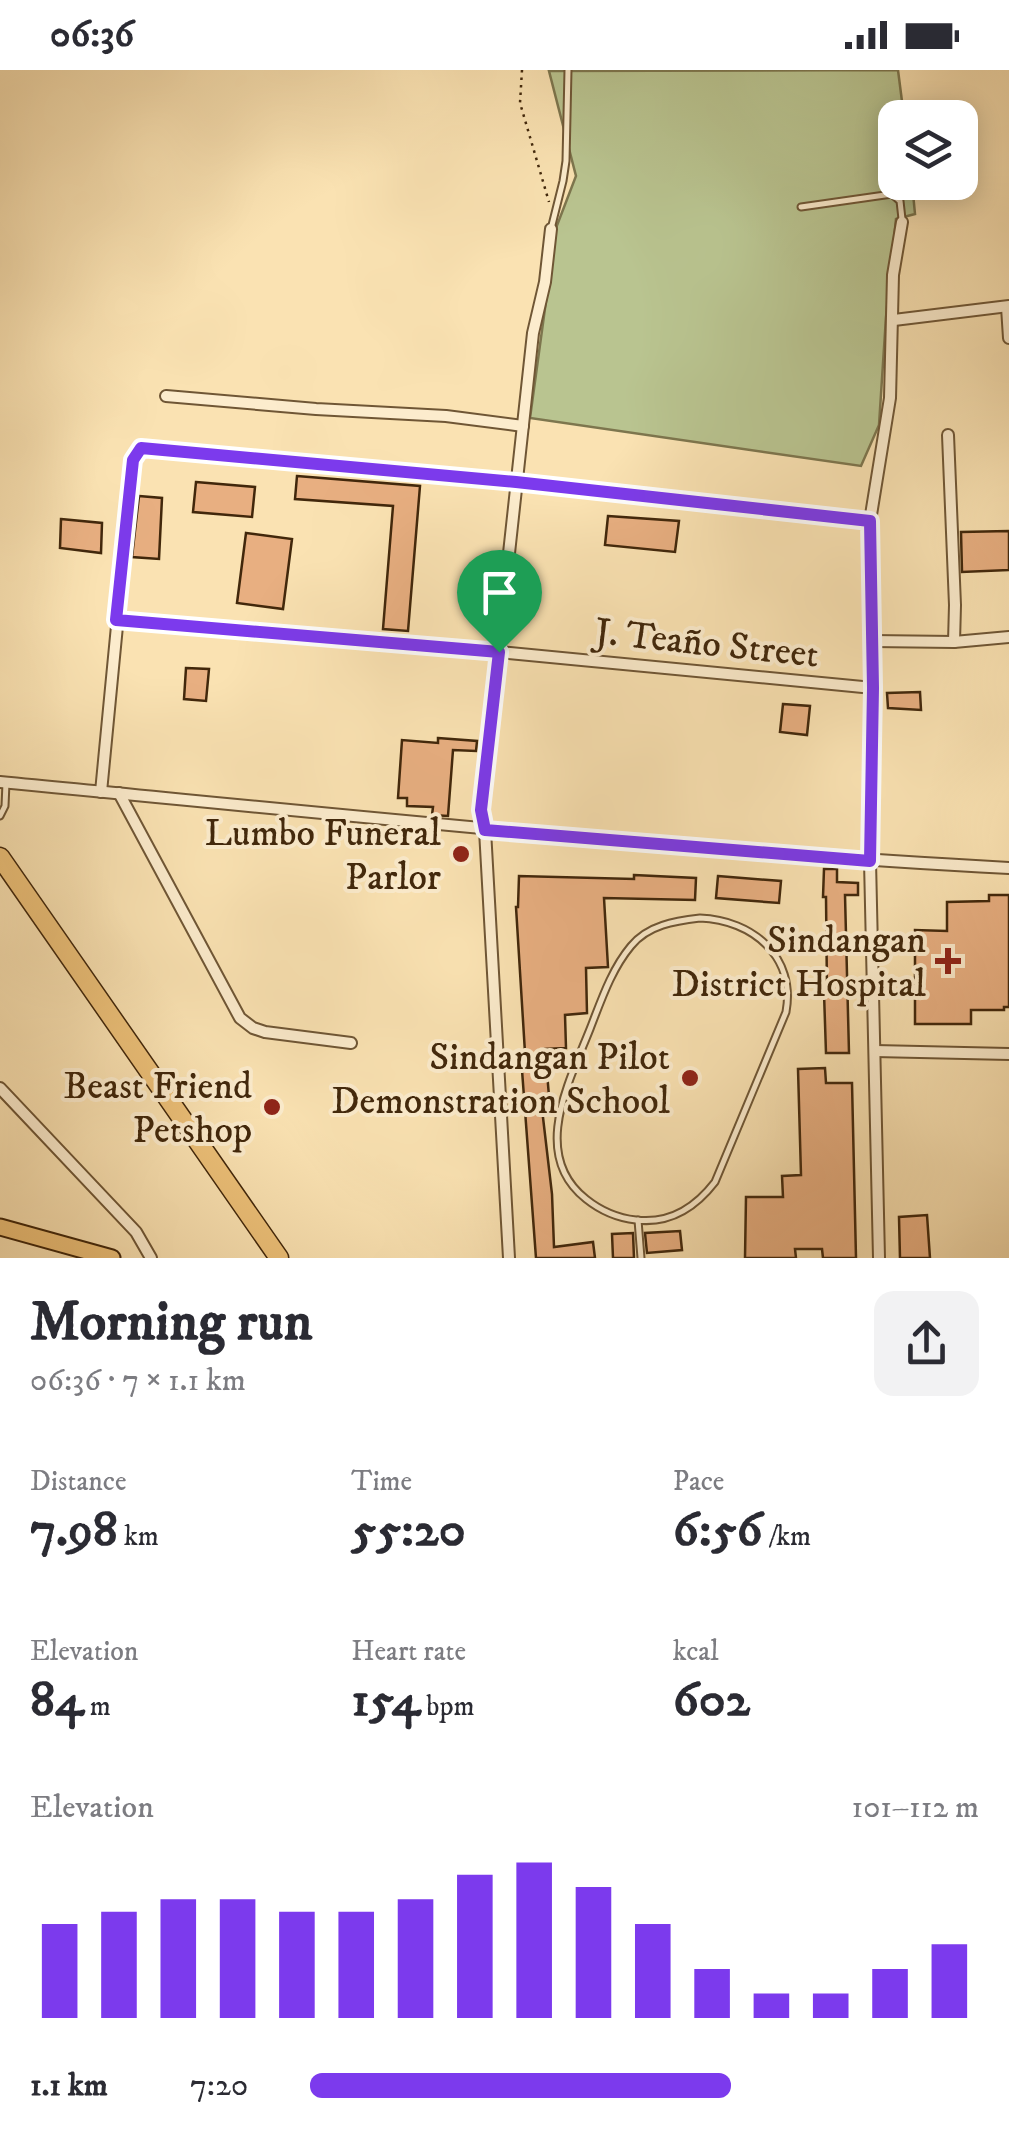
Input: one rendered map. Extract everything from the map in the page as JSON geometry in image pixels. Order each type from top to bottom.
[{"type":"highway","points":[[0,857],[278,1258]]},
{"type":"main road","points":[[0,1227],[112,1258]]},
{"type":"street","points":[[879,1258],[870,861],[870,521],[890,398],[894,275],[902,222]]},
{"type":"street","points":[[510,1258],[481,810],[533,332],[545,282],[552,224]]},
{"type":"street","points":[[894,320],[1008,306],[1009,338]]},
{"type":"street","points":[[166,396],[446,416],[523,426]]},
{"type":"street","points":[[948,435],[956,605],[954,642]]},
{"type":"street","points":[[101,792],[133,460],[141,448],[516,482],[870,521]]},
{"type":"street","name":"J. Teaño Street","points":[[116,620],[873,688]]},
{"type":"street","points":[[872,641],[1009,638]]},
{"type":"street","points":[[3,782],[485,830],[870,861],[1009,868]]},
{"type":"street","points":[[120,793],[240,1018],[265,1032],[352,1043]]},
{"type":"street","points":[[875,1052],[1009,1054]]},
{"type":"street","points":[[0,1088],[136,1232],[151,1258]]},
{"type":"lane","points":[[552,224],[564,181],[568,70]]},
{"type":"lane","points":[[801,206],[892,194],[900,201],[902,222]]},
{"type":"lane","points":[[0,816],[6,806],[3,782]]},
{"type":"lane","points":[[716,918],[754,935],[781,963],[787,978],[786,1012],[715,1182],[694,1206],[678,1214],[659,1220],[638,1220],[614,1216],[571,1186],[557,1141],[563,1096],[610,978],[632,945],[666,923],[716,918]]},
{"type":"lane","points":[[638,1220],[640,1258]]},
{"type":"path","points":[[522,70],[520,103],[552,224]]},
{"type":"green space","points":[[898,70],[902,100],[878,100],[878,200],[914,200],[915,214],[896,219],[879,425],[861,466],[530,418],[556,228],[576,176],[549,71]]},
{"type":"building","points":[[297,476],[420,486],[408,631],[383,629],[393,506],[295,499]]},
{"type":"building","points":[[196,482],[255,487],[252,517],[193,512]]},
{"type":"building","points":[[139,496],[162,498],[159,559],[132,557]]},
{"type":"building","points":[[608,516],[679,521],[675,552],[605,545]]},
{"type":"building","points":[[61,519],[102,523],[101,553],[60,548]]},
{"type":"building","points":[[1009,531],[1009,570],[962,572],[961,532]]},
{"type":"building","points":[[246,533],[292,539],[283,609],[237,603]]},
{"type":"building","points":[[186,668],[209,669],[206,701],[184,699]]},
{"type":"building","points":[[920,692],[921,710],[888,708],[887,693]]},
{"type":"building","points":[[783,704],[810,706],[807,735],[780,732]]},
{"type":"building","points":[[438,738],[477,741],[476,751],[453,750],[448,816],[432,815],[433,807],[407,806],[407,798],[398,798],[402,740],[438,743]]},
{"type":"building","points":[[824,869],[837,869],[837,882],[858,883],[858,895],[845,895],[849,1053],[826,1053]]},
{"type":"building","points":[[634,875],[696,878],[695,900],[604,898],[608,967],[586,968],[587,1013],[565,1015],[566,1048],[545,1049],[550,1108],[542,1109],[554,1247],[593,1242],[595,1258],[536,1258],[522,1070],[526,1069],[516,907],[519,876],[634,879]]},
{"type":"building","points":[[718,876],[781,881],[779,903],[716,898]]},
{"type":"building","points":[[989,895],[1009,895],[1009,1007],[971,1010],[971,1024],[915,1024],[915,930],[947,931],[947,902],[989,901]]},
{"type":"building","points":[[825,1068],[826,1083],[852,1083],[856,1258],[823,1258],[822,1249],[795,1249],[796,1258],[745,1258],[746,1197],[783,1197],[782,1176],[801,1175],[798,1069]]},
{"type":"building","points":[[927,1215],[930,1258],[900,1258],[899,1217]]},
{"type":"building","points":[[680,1231],[682,1250],[647,1253],[645,1233]]},
{"type":"building","points":[[633,1233],[634,1258],[613,1258],[612,1234]]},
{"type":"place","name":"Lumbo Funeral Parlor","points":[[461,854]]},
{"type":"place","name":"Sindangan District Hospital","points":[[948,961]]},
{"type":"place","name":"Sindangan Pilot Demonstration School","points":[[690,1078]]},
{"type":"place","name":"Beast Friend Petshop","points":[[272,1107]]},
{"type":"route","points":[[147,448],[516,482],[870,521],[870,861],[485,830],[481,810],[499,652],[116,620],[135,454],[147,448]]}]
